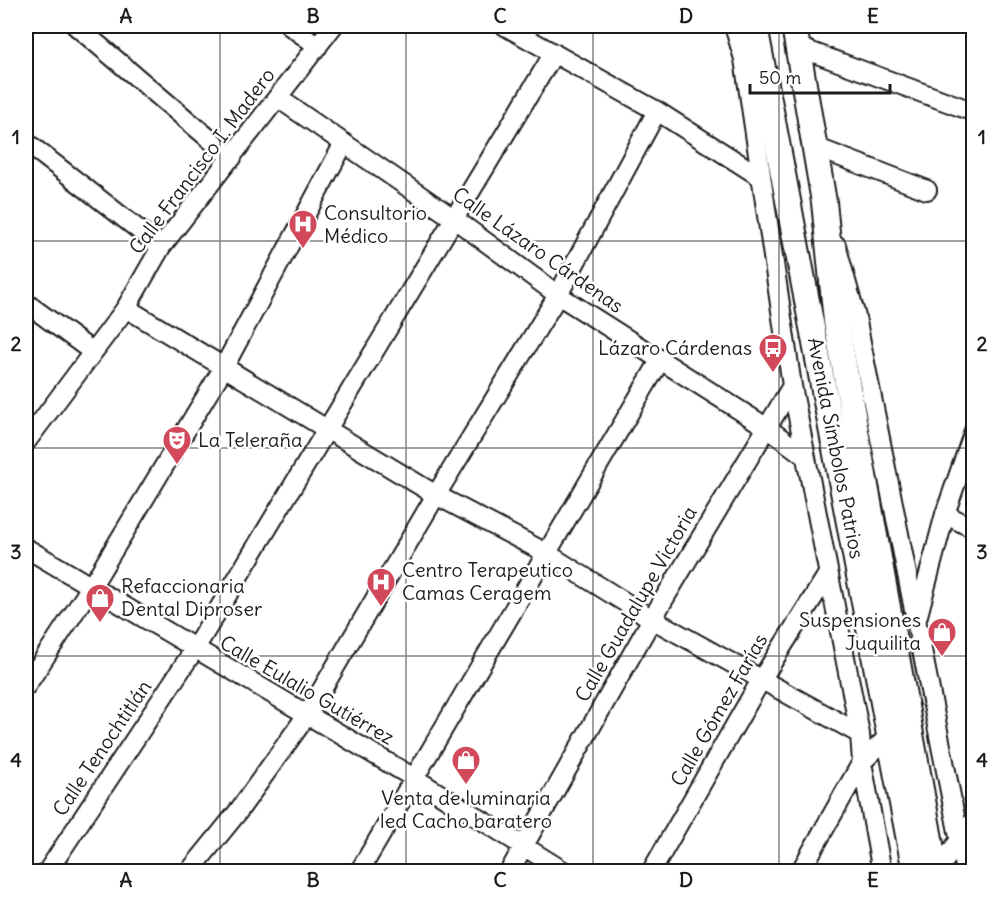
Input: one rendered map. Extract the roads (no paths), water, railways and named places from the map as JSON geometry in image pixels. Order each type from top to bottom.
[{"type":"main road","points":[[744,59],[745,26]]},
{"type":"main road","name":"Avenida Símbolos Patrios","points":[[755,26],[891,735],[931,871]]},
{"type":"main road","name":"Avenida Símbolos Patrios","points":[[796,36],[824,202],[836,321],[931,871]]},
{"type":"street","points":[[76,26],[232,158]]},
{"type":"street","points":[[290,26],[318,46]]},
{"type":"street","name":"Calle Francisco I. Madero","points":[[26,442],[126,308],[161,247],[333,26]]},
{"type":"street","points":[[505,26],[657,111],[759,176]]},
{"type":"street","name":"Avenida Símbolos Patrios","points":[[734,26],[744,59],[759,176],[792,386],[860,734],[862,762],[882,872]]},
{"type":"street","points":[[796,36],[966,109]]},
{"type":"street","name":"Calle Tenochtitlán","points":[[46,872],[194,650],[554,53]]},
{"type":"street","name":"Calle Lázaro Cárdenas","points":[[278,98],[453,218],[558,296],[766,427],[805,456]]},
{"type":"street","points":[[189,872],[237,813],[307,715],[436,495],[558,296],[657,111]]},
{"type":"street","points":[[26,142],[161,247]]},
{"type":"street","points":[[26,686],[91,586],[224,368],[344,143]]},
{"type":"street","points":[[815,147],[927,190]]},
{"type":"street","name":"Avenida Símbolos Patrios","points":[[824,202],[856,317],[966,872]]},
{"type":"street","points":[[26,303],[93,352]]},
{"type":"street","points":[[126,308],[327,427],[436,495],[546,553],[652,619],[860,734]]},
{"type":"street","points":[[359,872],[661,359]]},
{"type":"street","name":"Calle Guadalupe Victoria","points":[[509,872],[652,619],[792,386]]},
{"type":"street","points":[[900,682],[945,514],[974,431]]},
{"type":"street","points":[[945,514],[974,529]]},
{"type":"street","name":"Calle Eulalio Gutiérrez","points":[[26,548],[194,650],[414,778],[565,872]]},
{"type":"street","name":"Calle Gómez Farías","points":[[651,872],[761,680],[828,574]]},
{"type":"street","points":[[800,872],[862,762],[891,735]]},
{"type":"street","points":[[931,871],[974,821]]},
{"type":"place","name":"Consultorio Médico","points":[[303,250]]},
{"type":"place","name":"Lázaro Cárdenas","points":[[773,374]]},
{"type":"place","name":"La Teleraña","points":[[177,466]]},
{"type":"place","name":"Centro Terapeutico Camas Ceragem","points":[[381,608]]},
{"type":"place","name":"Refaccionaria Dental Diproser","points":[[100,624]]},
{"type":"place","name":"Suspensiones Juquilita","points":[[942,658]]},
{"type":"place","name":"Venta de luminaria led Cacho baratero","points":[[466,786]]}]
